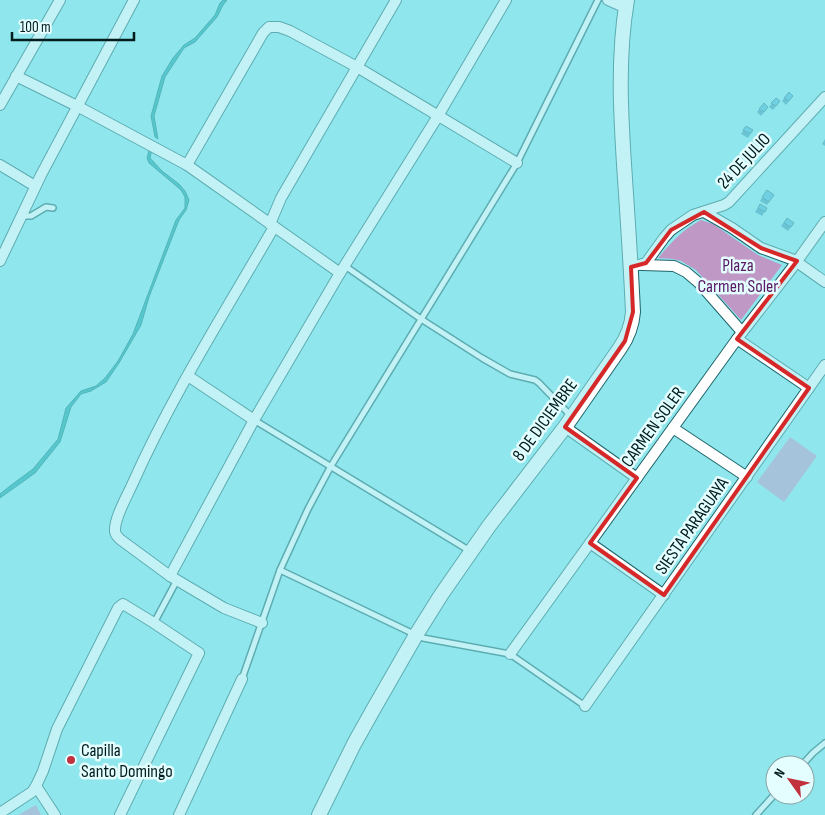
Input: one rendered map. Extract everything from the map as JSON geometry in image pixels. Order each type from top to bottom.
[{"type":"street","points":[[0,104],[60,0]]},
{"type":"street","points":[[0,261],[35,186],[134,0]]},
{"type":"street","points":[[262,623],[224,608],[174,578],[116,536],[114,530],[119,513],[141,465],[188,376],[272,226],[281,198],[396,0]]},
{"type":"street","points":[[174,578],[254,420],[342,270],[438,116],[506,0]]},
{"type":"street","points":[[608,0],[626,4]]},
{"type":"street","name":"8 DE DICIEMBRE","points":[[320,815],[354,744],[416,635],[470,551],[568,422],[625,341],[632,322],[637,266],[623,140],[621,95],[622,49],[626,4]]},
{"type":"street","points":[[187,165],[263,33],[269,27],[279,27],[290,31],[357,67],[517,163]]},
{"type":"street","points":[[16,76],[77,106],[187,165],[272,226],[342,270]]},
{"type":"street","name":"24 DE JULIO","points":[[637,266],[649,260],[671,230],[693,215],[724,206],[729,202],[825,97]]},
{"type":"street","points":[[0,165],[35,186]]},
{"type":"street","points":[[704,212],[717,218],[761,248],[797,261],[825,282]]},
{"type":"street","name":"CARMEN SOLER","points":[[510,654],[739,336],[825,222]]},
{"type":"street","points":[[637,266],[674,266],[686,272],[699,284],[739,336],[809,388]]},
{"type":"street","name":"SIESTA PARAGUAYA","points":[[585,706],[825,365]]},
{"type":"street","points":[[188,376],[254,420]]},
{"type":"street","points":[[568,422],[637,478]]},
{"type":"street","points":[[673,428],[747,477]]},
{"type":"street","points":[[590,543],[664,595]]},
{"type":"street","points":[[0,813],[32,792],[36,786],[57,729],[118,608],[123,604],[154,622],[199,653],[122,814]]},
{"type":"street","points":[[180,815],[242,679]]},
{"type":"street","points":[[36,786],[55,815]]},
{"type":"lane","points":[[242,679],[280,570],[308,509],[331,466],[517,163],[598,0]]},
{"type":"lane","points":[[21,216],[32,216],[46,207],[53,208]]},
{"type":"lane","points":[[342,270],[510,374],[540,383],[568,422]]},
{"type":"lane","points":[[254,420],[470,551]]},
{"type":"lane","points":[[280,570],[423,638],[510,654],[585,706]]},
{"type":"lane","points":[[154,622],[174,578]]},
{"type":"lane","points":[[811,755],[825,743]]},
{"type":"lane","points":[[756,815],[765,805]]},
{"type":"highlighted area","points":[[704,212],[761,248],[797,261],[737,339],[809,388],[664,595],[590,543],[637,478],[565,427],[625,341],[633,312],[631,267],[646,263],[671,230]]},
{"type":"green space","name":"Plaza Carmen Soler","points":[[701,220],[713,224],[758,255],[782,265],[741,320],[696,270],[681,261],[658,258],[683,232]]},
{"type":"green space","points":[[790,437],[817,456],[784,502],[757,482]]},
{"type":"green space","points":[[36,805],[41,815],[18,815]]},
{"type":"water","points":[[223,0],[227,0],[217,17],[195,42],[184,48],[165,77],[154,116],[158,139],[155,137],[151,116],[162,76],[184,45],[195,38],[215,15]]},
{"type":"water","points":[[150,147],[152,149],[150,158],[162,171],[179,184],[189,200],[186,210],[179,220],[149,297],[141,325],[106,382],[91,391],[81,394],[71,407],[60,442],[35,473],[0,498],[0,494],[33,469],[58,439],[66,408],[81,391],[96,386],[105,378],[118,361],[133,334],[176,220],[185,208],[185,197],[181,190],[149,163],[147,158]]},
{"type":"building","points":[[789,92],[793,96],[789,101],[784,98]]},
{"type":"building","points":[[776,98],[780,101],[776,106],[771,103]]},
{"type":"building","points":[[764,103],[768,107],[764,112],[759,109]]},
{"type":"building","points":[[746,126],[753,130],[750,134],[743,130]]},
{"type":"building","points":[[751,145],[755,148],[751,153],[746,150]]},
{"type":"building","points":[[767,190],[774,195],[769,202],[762,197]]},
{"type":"building","points":[[760,204],[767,208],[765,212],[758,208]]},
{"type":"building","points":[[787,218],[794,223],[791,227],[784,223]]},
{"type":"place","name":"Capilla Santo Domingo","points":[[71,760]]}]
